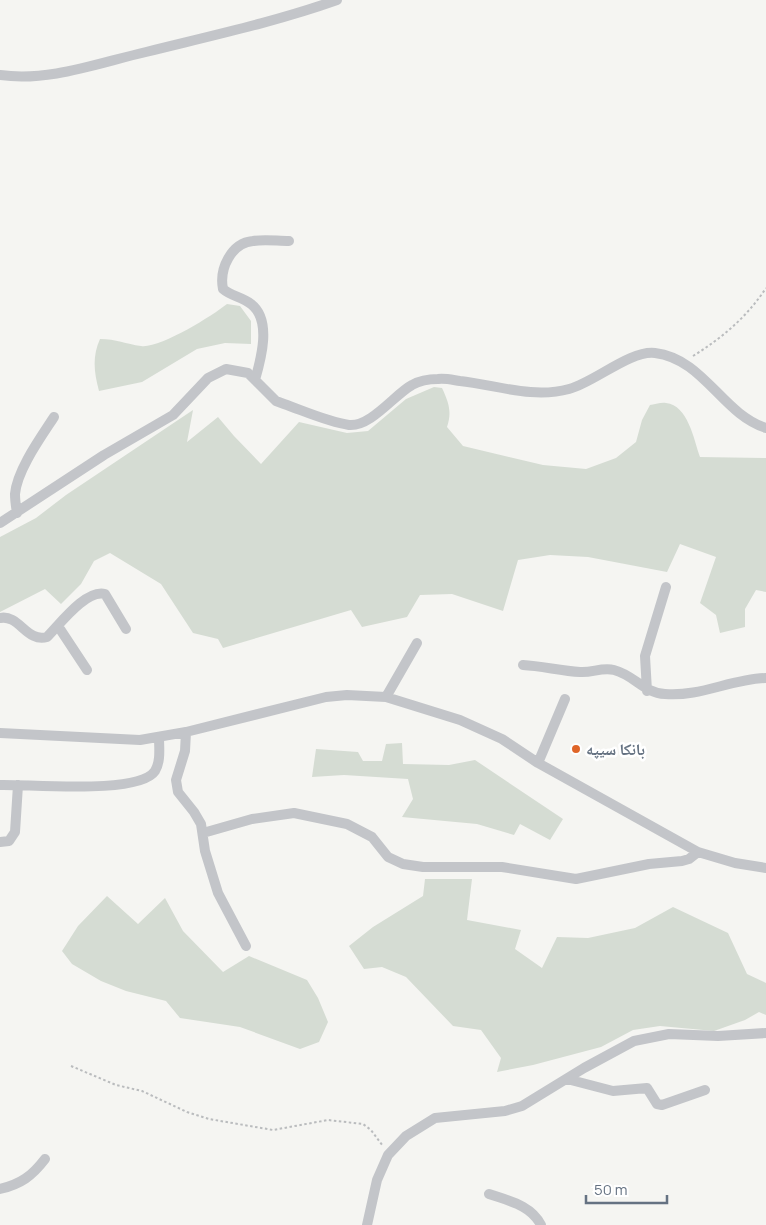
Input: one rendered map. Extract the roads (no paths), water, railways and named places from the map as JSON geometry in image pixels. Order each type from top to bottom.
[{"type":"street","points":[[0,75],[19,78],[66,72],[275,20],[337,0]]},
{"type":"street","points":[[255,380],[264,338],[258,312],[252,304],[223,289],[221,280],[223,269],[228,258],[244,243],[252,241],[289,241]]},
{"type":"street","points":[[0,523],[17,514],[104,454],[173,415],[208,378],[226,369],[248,373],[276,401],[351,425],[375,415],[412,385],[439,378],[535,394],[568,389],[594,379],[640,355],[652,353],[665,355],[683,363],[701,375],[750,421],[766,428]]},
{"type":"street","points":[[17,514],[15,494],[18,483],[39,439],[54,417]]},
{"type":"street","points":[[648,691],[645,656],[666,586]]},
{"type":"street","points":[[0,618],[12,619],[28,633],[42,638],[48,637],[86,597],[101,593],[105,594],[126,629]]},
{"type":"street","points":[[58,626],[87,670]]},
{"type":"street","points":[[386,697],[417,643]]},
{"type":"street","points":[[523,665],[581,672],[611,670],[632,678],[648,691],[667,694],[714,690],[749,678],[766,678]]},
{"type":"street","points":[[0,733],[140,740],[186,732],[326,697],[348,695],[386,697],[468,724],[502,739],[538,763],[698,852],[735,863],[766,868]]},
{"type":"street","points":[[538,763],[565,699]]},
{"type":"street","points":[[186,732],[185,751],[176,780],[178,792],[194,812],[203,833],[218,893],[246,946]]},
{"type":"street","points":[[0,785],[80,786],[119,784],[146,779],[154,772],[159,760],[159,737]]},
{"type":"street","points":[[0,842],[9,841],[15,832],[18,785]]},
{"type":"street","points":[[203,833],[252,819],[294,813],[348,824],[372,837],[388,857],[403,864],[423,867],[502,867],[576,879],[649,864],[682,861],[689,859],[698,852]]},
{"type":"street","points":[[367,1225],[377,1180],[388,1154],[406,1136],[435,1118],[505,1111],[522,1106],[634,1041],[669,1034],[718,1036],[766,1033]]},
{"type":"street","points":[[567,1079],[613,1091],[647,1088],[657,1104],[705,1090]]},
{"type":"street","points":[[0,1189],[22,1182],[32,1176],[45,1159]]},
{"type":"street","points":[[488,1194],[525,1206],[538,1218],[541,1225]]},
{"type":"place","name":"بانکا سیپە","points":[[576,749]]}]
